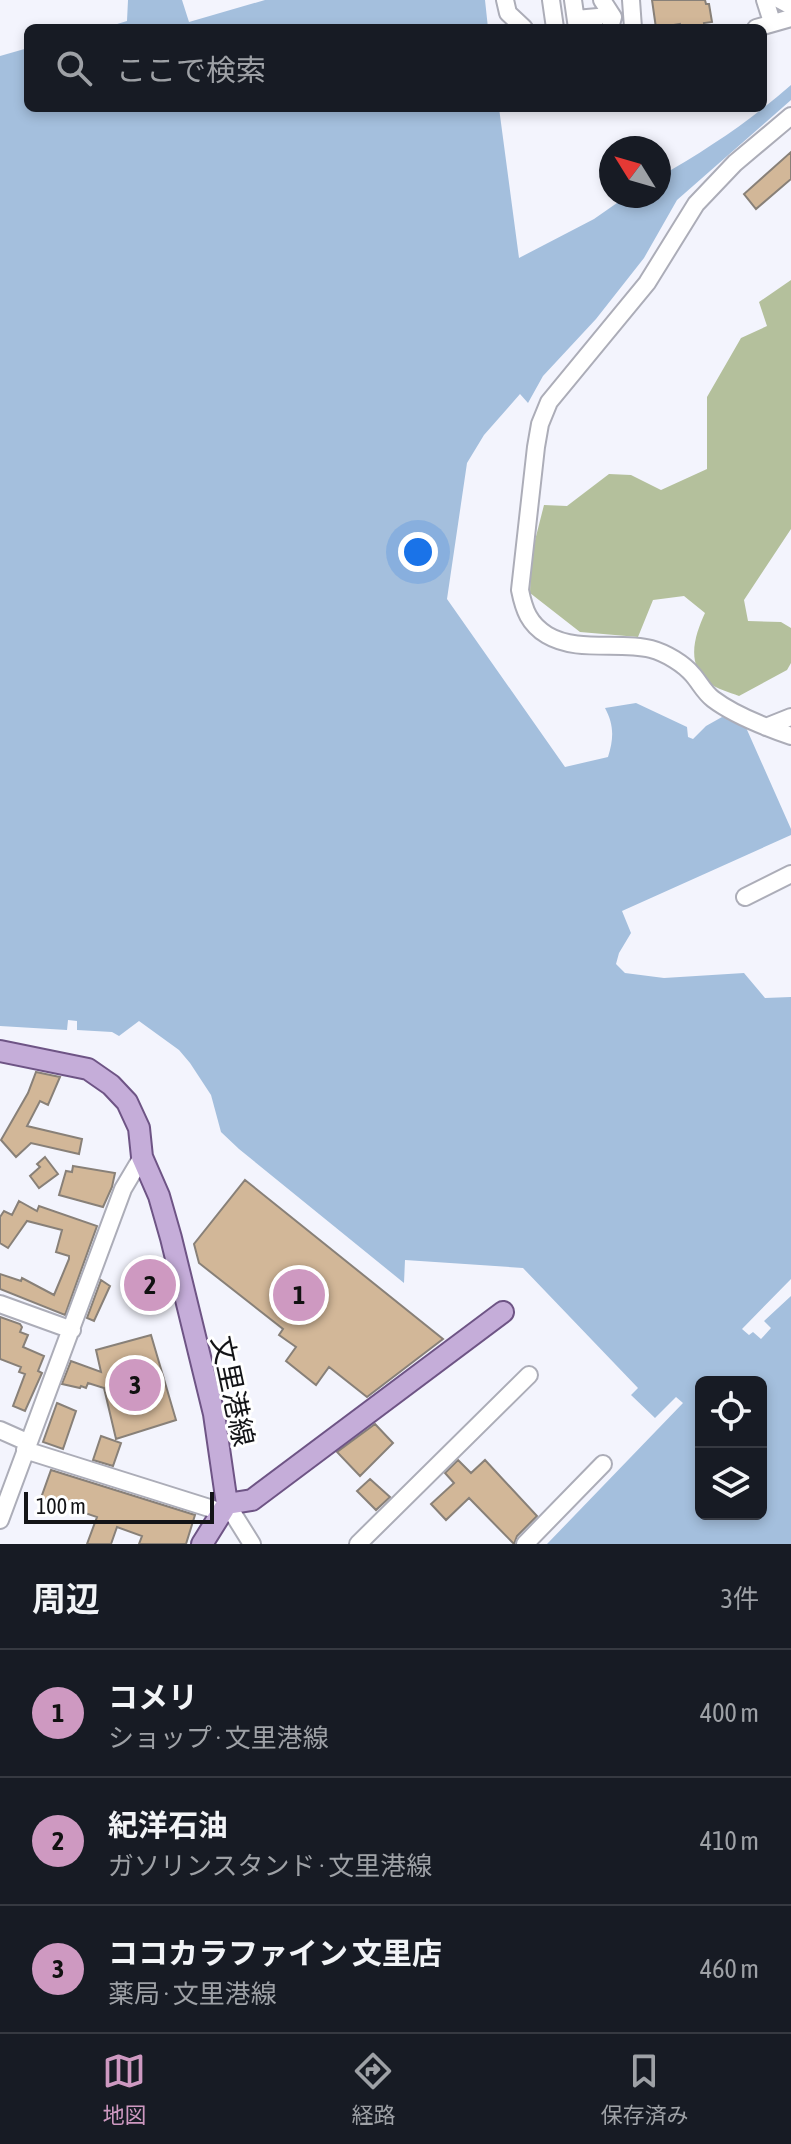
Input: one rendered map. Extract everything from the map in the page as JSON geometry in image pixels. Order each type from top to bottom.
[{"type":"main road","name":"文里港線","points":[[0,1051],[88,1069],[111,1085],[127,1102],[139,1128],[142,1157],[159,1196],[171,1238],[214,1414],[224,1508],[252,1500],[503,1312]]},
{"type":"main road","points":[[202,1544],[224,1508]]},
{"type":"street","points":[[505,0],[508,13],[520,24]]},
{"type":"street","points":[[551,0],[554,24]]},
{"type":"street","points":[[573,0],[577,24],[603,15]]},
{"type":"street","points":[[631,0],[633,24]]},
{"type":"street","points":[[765,0],[772,22]]},
{"type":"street","points":[[780,0],[791,6]]},
{"type":"street","points":[[767,24],[791,18]]},
{"type":"street","points":[[790,738],[717,702],[704,692],[692,673],[668,656],[652,650],[552,638],[538,629],[524,612],[520,590],[540,424],[549,402],[647,283],[696,204],[735,163],[791,116]]},
{"type":"street","points":[[766,727],[791,717]]},
{"type":"street","points":[[745,897],[791,874]]},
{"type":"street","points":[[0,1520],[123,1189],[142,1157]]},
{"type":"street","points":[[0,1304],[72,1330]]},
{"type":"street","points":[[358,1544],[529,1375]]},
{"type":"street","points":[[0,1430],[26,1446],[224,1508],[252,1544]]},
{"type":"street","points":[[525,1544],[603,1464]]},
{"type":"green space","points":[[791,280],[791,529],[744,600],[748,621],[781,622],[791,628],[791,663],[787,670],[739,696],[709,683],[697,667],[694,649],[705,613],[684,596],[653,600],[638,637],[580,632],[530,593],[531,556],[544,505],[567,506],[609,474],[631,475],[661,490],[707,469],[707,397],[741,338],[767,326],[759,302]]},
{"type":"water","points":[[128,0],[182,0],[189,22],[265,0],[485,0],[488,24],[117,24],[127,21]]},
{"type":"water","points":[[24,49],[24,112],[500,112],[519,258],[610,208],[671,208],[671,170],[759,112],[767,112],[767,105],[791,85],[791,100],[677,200],[644,258],[596,319],[543,376],[528,403],[520,394],[484,435],[467,463],[447,599],[565,767],[608,757],[612,732],[605,708],[636,703],[687,727],[688,737],[693,739],[706,726],[722,717],[744,723],[791,829],[791,835],[622,911],[631,933],[616,964],[625,973],[664,978],[744,973],[765,998],[791,997],[791,1279],[742,1329],[749,1335],[753,1332],[761,1339],[771,1328],[764,1321],[791,1296],[791,1544],[547,1544],[683,1403],[676,1397],[655,1418],[631,1395],[638,1388],[523,1268],[405,1260],[404,1283],[221,1132],[211,1095],[190,1063],[179,1050],[139,1021],[119,1036],[112,1032],[77,1030],[77,1021],[68,1020],[67,1030],[0,1026],[0,56]]},
{"type":"building","points":[[652,0],[705,0],[709,4],[712,22],[655,24]]},
{"type":"building","points":[[791,152],[791,179],[756,209],[744,194]]},
{"type":"building","points":[[36,1072],[60,1077],[48,1105],[40,1101],[27,1126],[82,1139],[79,1154],[31,1143],[16,1157],[1,1140],[28,1093]]},
{"type":"building","points":[[45,1157],[58,1174],[39,1188],[30,1176]]},
{"type":"building","points":[[73,1166],[115,1173],[103,1207],[59,1195],[66,1171],[72,1172]]},
{"type":"building","points":[[245,1180],[443,1339],[367,1397],[329,1367],[316,1385],[286,1361],[296,1347],[279,1335],[283,1329],[199,1263],[194,1244]]},
{"type":"building","points":[[19,1201],[37,1211],[39,1206],[97,1226],[65,1315],[0,1289],[0,1274],[21,1281],[22,1278],[54,1295],[69,1259],[69,1256],[56,1252],[62,1230],[27,1221],[8,1248],[0,1243],[0,1217],[4,1211],[12,1215]]},
{"type":"building","points":[[101,1280],[110,1286],[94,1321],[87,1318]]},
{"type":"building","points":[[0,1317],[20,1324],[20,1332],[28,1335],[23,1347],[44,1356],[38,1371],[42,1373],[25,1411],[13,1406],[25,1374],[19,1372],[21,1367],[0,1359]]},
{"type":"building","points":[[151,1335],[176,1420],[116,1439],[104,1388],[88,1383],[86,1388],[62,1384],[71,1361],[101,1372],[96,1350]]},
{"type":"building","points":[[57,1403],[76,1411],[63,1449],[43,1442]]},
{"type":"building","points":[[375,1424],[393,1443],[360,1476],[337,1452]]},
{"type":"building","points":[[101,1436],[121,1443],[113,1466],[93,1460]]},
{"type":"building","points":[[458,1460],[471,1473],[485,1460],[537,1516],[517,1536],[514,1544],[469,1498],[446,1520],[431,1504],[454,1483],[445,1473]]},
{"type":"building","points":[[51,1470],[195,1515],[186,1544],[139,1544],[142,1536],[117,1527],[111,1544],[87,1544],[97,1517],[41,1498]]},
{"type":"building","points":[[370,1479],[390,1497],[376,1510],[357,1491]]},
{"type":"place","name":"紀洋石油","points":[[150,1285]]},
{"type":"place","name":"コメリ","points":[[299,1295]]},
{"type":"place","name":"ココカラファイン 文里店","points":[[135,1385]]}]
